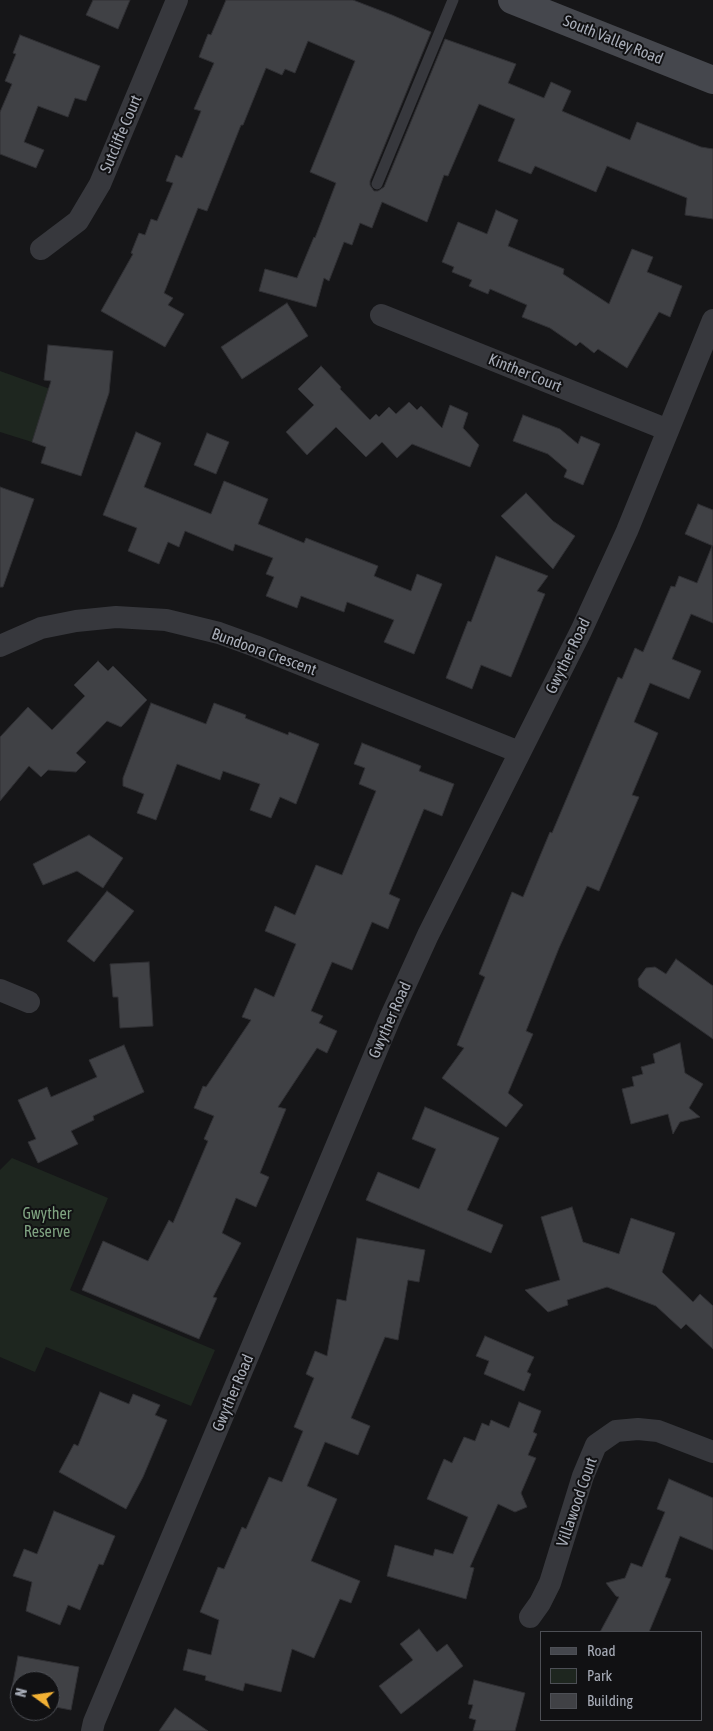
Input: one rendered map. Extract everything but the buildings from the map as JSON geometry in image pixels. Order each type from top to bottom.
[{"type":"main road","name":"South Valley Road","points":[[512,0],[711,74]]},
{"type":"street","name":"Sutcliffe Court","points":[[41,249],[78,221],[100,184],[176,0]]},
{"type":"street","name":"Kinther Court","points":[[381,315],[668,430]]},
{"type":"street","name":"Gwyther Road","points":[[93,1727],[391,1016],[428,935],[581,631],[616,556],[713,320]]},
{"type":"street","name":"Bundoora Crescent","points":[[0,646],[41,628],[76,621],[116,617],[166,620],[219,633],[246,643],[519,752]]},
{"type":"street","points":[[0,990],[29,1002]]},
{"type":"street","name":"Villawood Court","points":[[530,1617],[540,1603],[550,1583],[583,1476],[596,1446],[616,1431],[638,1428],[658,1431],[713,1452]]},
{"type":"lane","points":[[377,184],[453,0]]},
{"type":"green space","points":[[0,371],[50,389],[32,442],[0,432]]},
{"type":"green space","name":"Gwyther Reserve","points":[[12,1158],[108,1198],[70,1290],[215,1350],[191,1406],[46,1347],[35,1372],[0,1357],[0,1170]]}]
